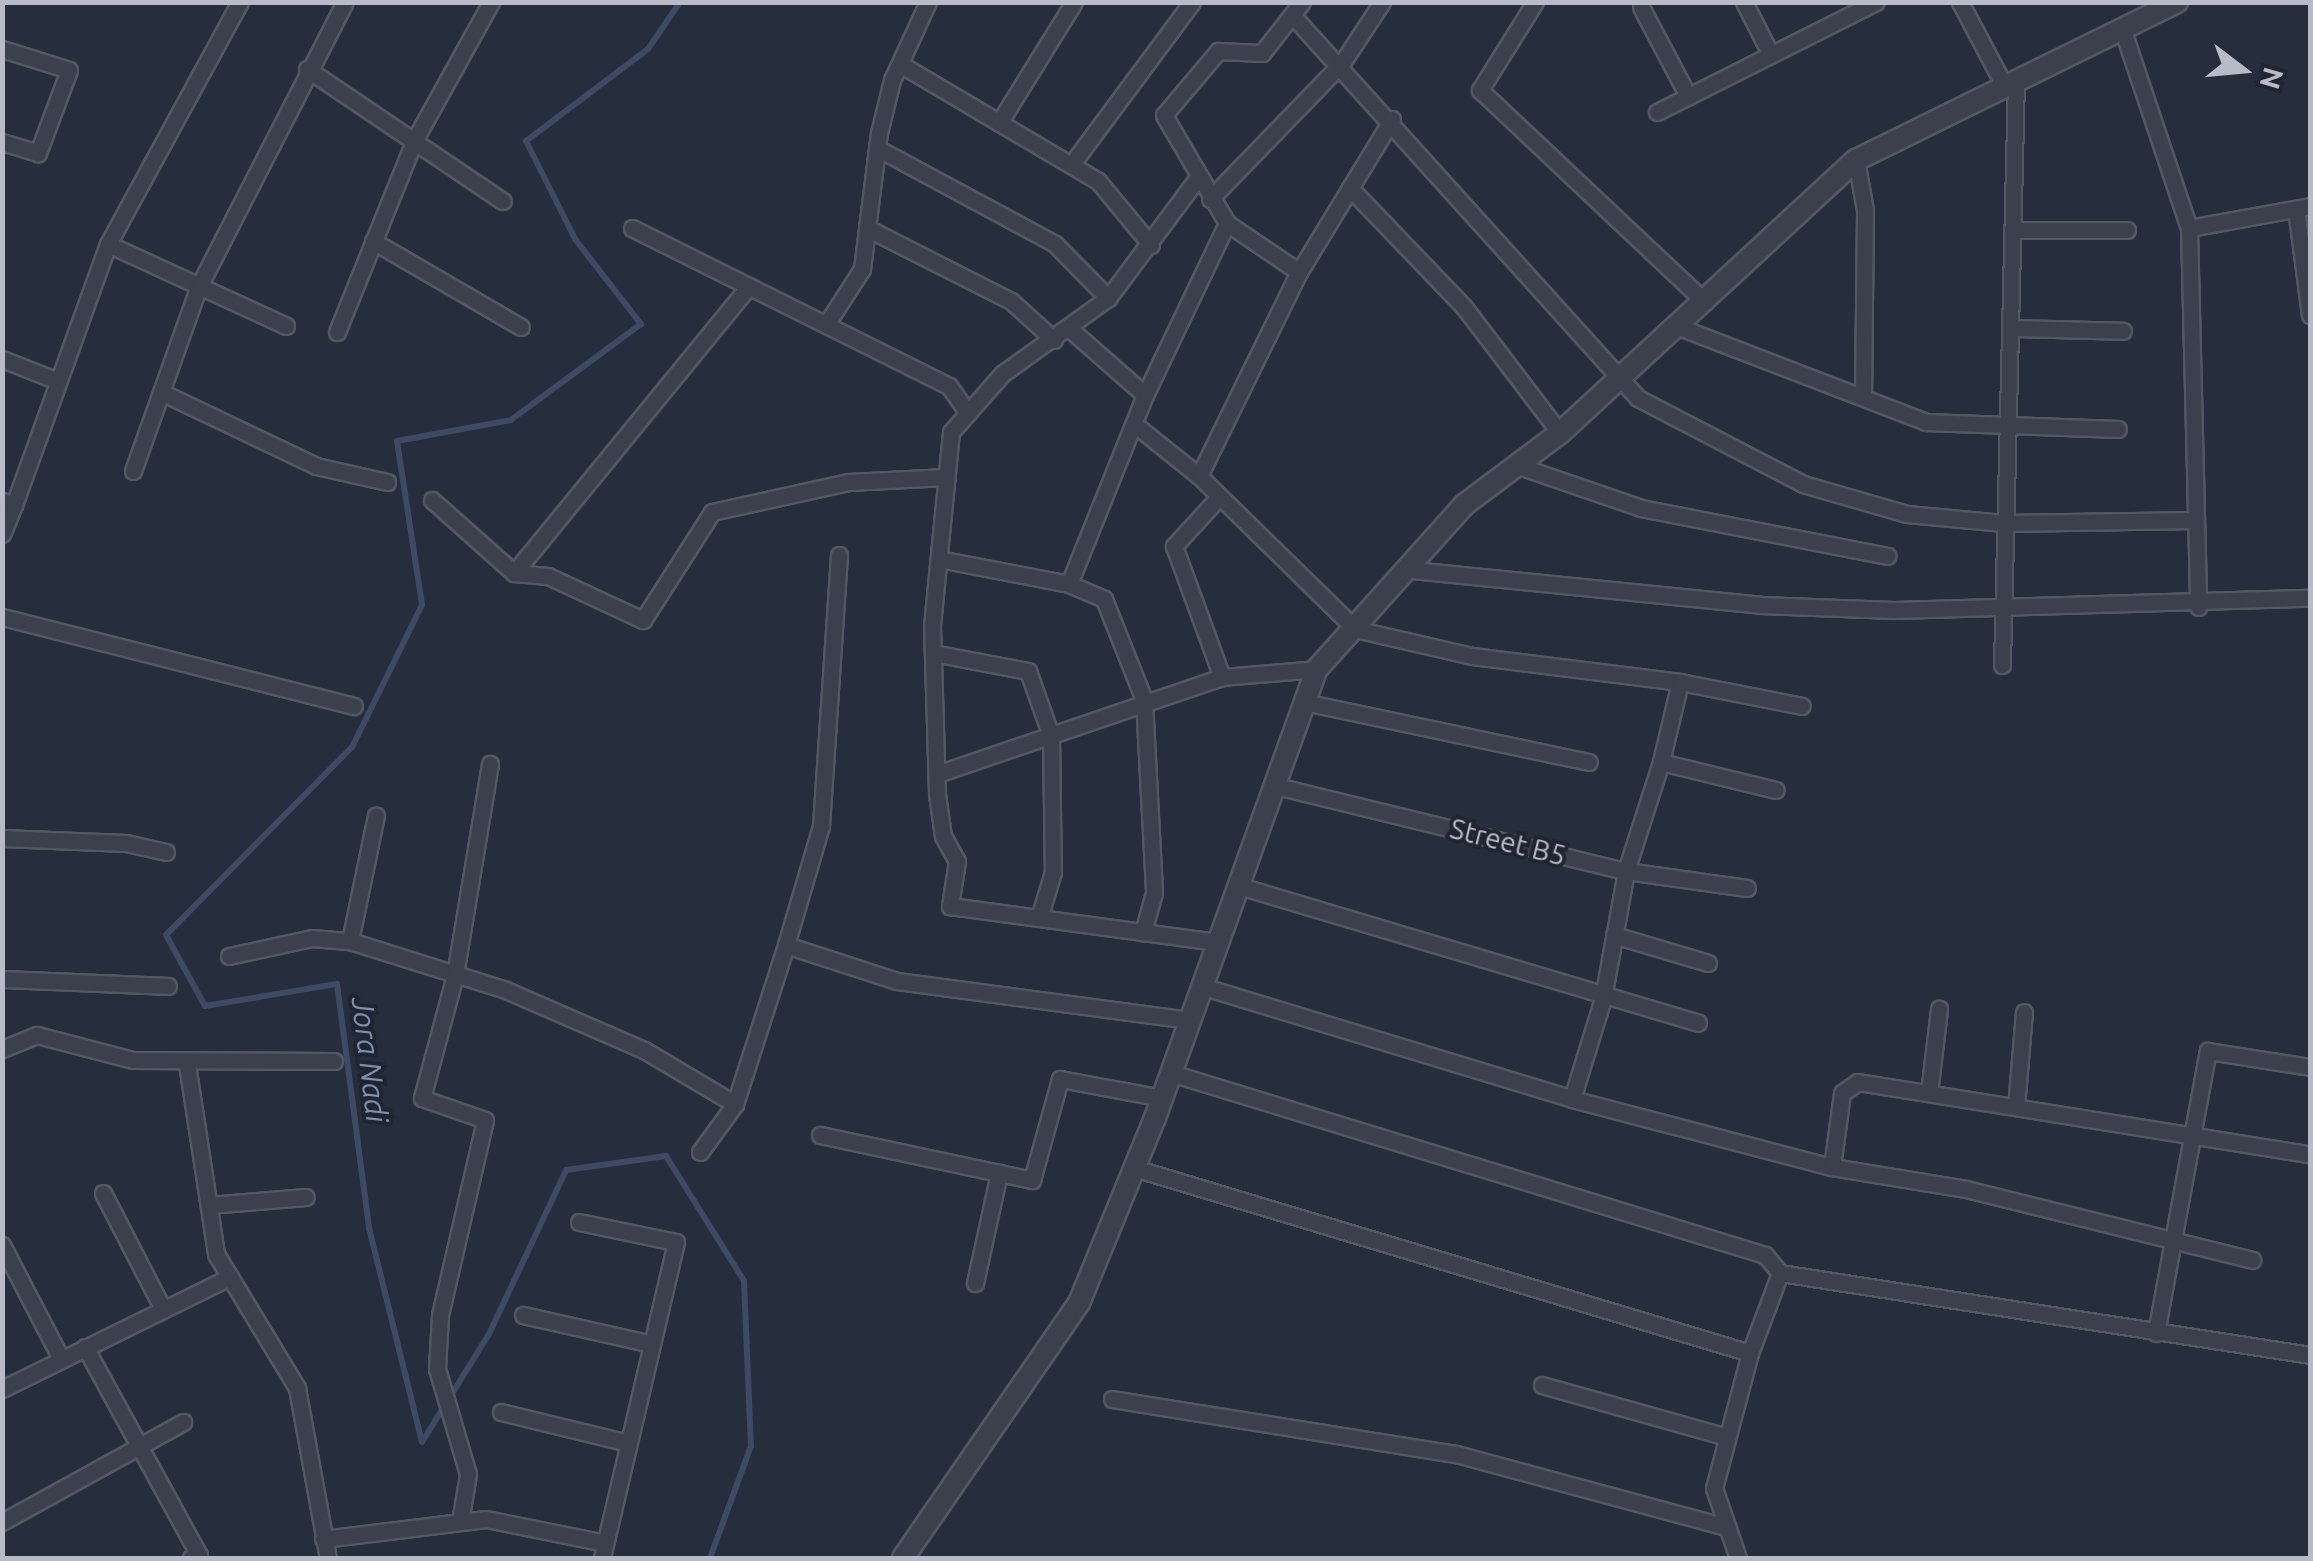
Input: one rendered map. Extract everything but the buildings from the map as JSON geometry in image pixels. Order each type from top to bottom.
[{"type":"street","points":[[2,534],[8,503],[108,244],[240,2]]},
{"type":"street","points":[[132,470],[199,286],[307,68],[345,2]]},
{"type":"street","points":[[337,332],[414,141],[490,2]]},
{"type":"street","points":[[829,320],[862,269],[877,148],[900,64],[928,2]]},
{"type":"street","points":[[1000,123],[1074,2]]},
{"type":"street","points":[[1072,165],[1192,2]]},
{"type":"street","points":[[1210,199],[1342,62],[1382,2]]},
{"type":"street","points":[[1535,2],[1480,90],[1705,302]]},
{"type":"street","points":[[1744,2],[1772,55]]},
{"type":"street","points":[[1658,112],[1772,55],[1854,7],[1876,2]]},
{"type":"street","points":[[1960,2],[2010,82],[2014,230],[2002,665]]},
{"type":"street","points":[[903,1558],[1079,1303],[1162,1098],[1316,669],[1412,570],[1464,506],[1560,433],[1856,160],[2177,2]]},
{"type":"street","points":[[1640,7],[1688,96]]},
{"type":"street","points":[[1298,272],[1227,223],[1196,180],[1164,115],[1218,51],[1262,53],[1297,9],[1638,398],[1803,484],[1907,514],[2004,523],[2196,520]]},
{"type":"street","points":[[2122,28],[2189,228],[2198,607]]},
{"type":"street","points":[[2,49],[69,70],[38,154],[2,142]]},
{"type":"street","points":[[900,64],[1098,180],[1151,245]]},
{"type":"street","points":[[307,68],[503,201]]},
{"type":"street","points":[[1198,476],[1298,272],[1392,118]]},
{"type":"street","points":[[877,148],[1054,244],[1108,298]]},
{"type":"street","points":[[1856,160],[1865,210],[1863,396]]},
{"type":"street","points":[[1196,180],[1108,298],[1070,329],[1002,374],[952,432],[933,653],[937,774],[944,836],[957,861],[950,906],[1216,942]]},
{"type":"street","points":[[1350,188],[1464,308],[1560,433]]},
{"type":"street","points":[[2189,228],[2303,208],[2310,315]]},
{"type":"street","points":[[1069,584],[1145,395],[1227,223]]},
{"type":"street","points":[[632,228],[748,287],[829,320],[949,386],[968,413]]},
{"type":"street","points":[[867,228],[1011,301],[1054,340]]},
{"type":"street","points":[[2014,230],[2126,230]]},
{"type":"street","points":[[374,241],[521,327]]},
{"type":"street","points":[[108,244],[286,326]]},
{"type":"street","points":[[514,573],[748,287]]},
{"type":"street","points":[[1679,327],[1926,422],[2118,429]]},
{"type":"street","points":[[2012,328],[2123,332]]},
{"type":"street","points":[[1070,329],[1145,395]]},
{"type":"street","points":[[2,358],[58,381]]},
{"type":"street","points":[[161,392],[316,466],[387,482]]},
{"type":"street","points":[[1134,424],[1198,476],[1356,630],[1472,656],[1680,682],[1802,706]]},
{"type":"street","points":[[1519,466],[1641,508],[1887,556]]},
{"type":"street","points":[[432,500],[514,573],[548,576],[643,620],[712,512],[848,482],[947,477]]},
{"type":"street","points":[[1219,498],[1174,546],[1222,677]]},
{"type":"street","points":[[700,1152],[735,1104],[821,826],[839,555]]},
{"type":"street","points":[[939,559],[1069,584],[1104,599],[1144,700],[1154,893],[1143,932]]},
{"type":"street","points":[[1412,570],[1760,605],[2006,612],[2198,607],[2310,598]]},
{"type":"street","points":[[2,617],[354,706]]},
{"type":"street","points":[[933,653],[1028,671],[1051,736],[1054,872],[1039,918]]},
{"type":"street","points":[[937,774],[1144,700],[1222,677],[1316,669]]},
{"type":"street","points":[[1572,1100],[1603,998],[1626,870],[1661,762],[1680,682]]},
{"type":"street","points":[[1304,702],[1589,762]]},
{"type":"street","points":[[1661,762],[1776,790]]},
{"type":"street","points":[[460,1522],[464,1448],[438,1370],[440,1315],[485,1120],[422,1098],[456,974],[490,764]]},
{"type":"street","name":"Street B5","points":[[1272,786],[1626,870],[1747,888]]},
{"type":"street","points":[[350,941],[376,816]]},
{"type":"street","points":[[2,838],[126,843],[166,852]]},
{"type":"street","points":[[1236,886],[1603,998],[1698,1023]]},
{"type":"street","points":[[1614,935],[1708,963]]},
{"type":"street","points":[[230,956],[312,938],[350,941],[456,974],[644,1050],[735,1104]]},
{"type":"street","points":[[786,945],[897,981],[1190,1020]]},
{"type":"street","points":[[2,979],[168,986]]},
{"type":"street","points":[[1201,986],[1572,1100],[1832,1167],[1966,1188],[2252,1260]]},
{"type":"street","points":[[1929,1093],[1939,1009]]},
{"type":"street","points":[[2016,1107],[2024,1012]]},
{"type":"street","points":[[2,1049],[36,1035],[186,1064],[334,1061]]},
{"type":"street","points":[[2156,1333],[2208,1051],[2310,1067]]},
{"type":"street","points":[[186,1064],[216,1254],[297,1388],[328,1558]]},
{"type":"street","points":[[1171,1073],[1765,1256],[1780,1273],[2310,1356]]},
{"type":"street","points":[[820,1135],[1038,1178],[1060,1079],[1162,1098]]},
{"type":"street","points":[[1832,1167],[1846,1085],[1929,1093],[2310,1154]]},
{"type":"street","points":[[1134,1168],[1750,1354]]},
{"type":"street","points":[[975,1283],[999,1172]]},
{"type":"street","points":[[103,1194],[164,1309]]},
{"type":"street","points":[[209,1205],[306,1197]]},
{"type":"street","points":[[322,1538],[486,1519],[603,1551],[676,1242],[579,1222]]},
{"type":"street","points":[[2,1245],[62,1359]]},
{"type":"street","points":[[1738,1558],[1714,1488],[1750,1354],[1780,1273]]},
{"type":"street","points":[[2,1389],[230,1277]]},
{"type":"street","points":[[523,1315],[652,1344]]},
{"type":"street","points":[[85,1347],[197,1557]]},
{"type":"street","points":[[1542,1385],[1727,1436]]},
{"type":"street","points":[[1112,1399],[1456,1454],[1728,1527]]},
{"type":"street","points":[[501,1412],[628,1443]]},
{"type":"street","points":[[2,1522],[183,1422]]},
{"type":"waterway","name":"Jora Nadi","points":[[680,2],[648,49],[526,141],[575,239],[641,324],[511,420],[397,441],[422,605],[352,747],[166,935],[205,1006],[337,984],[369,1228],[422,1442],[489,1334],[566,1170],[666,1156],[744,1281],[751,1446],[710,1558]]}]
